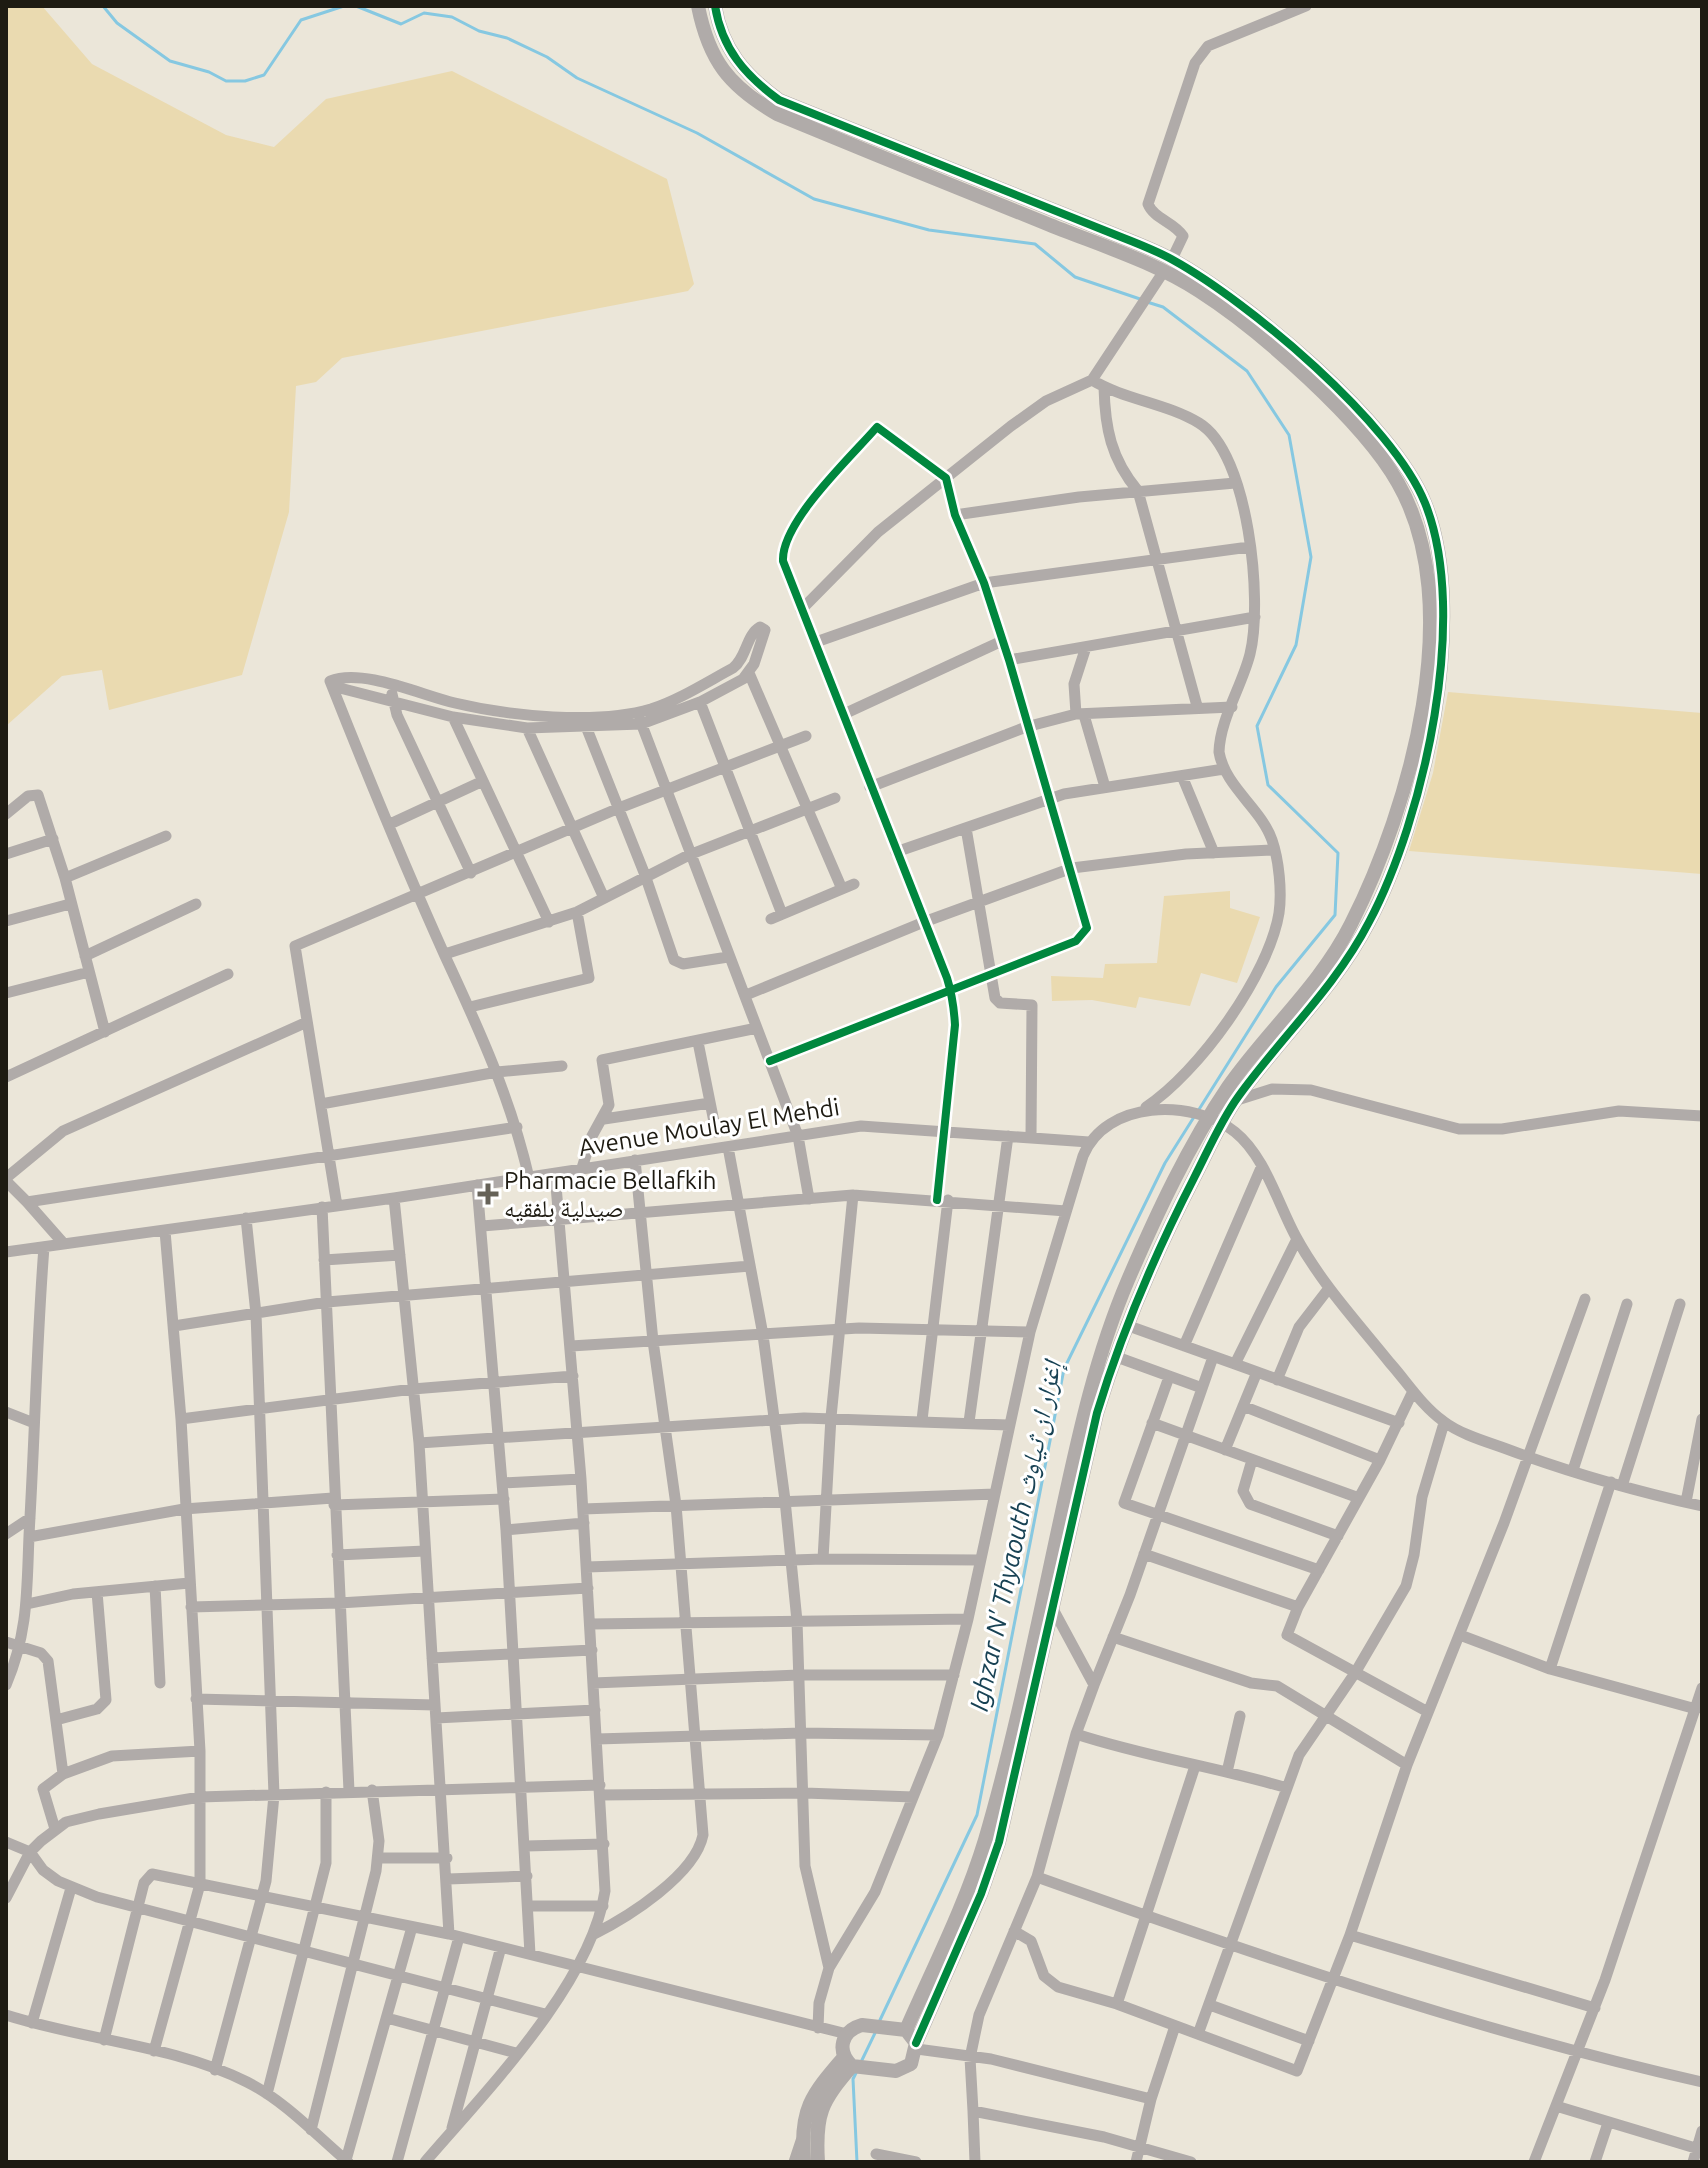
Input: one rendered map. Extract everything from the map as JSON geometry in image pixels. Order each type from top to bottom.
[{"type":"street","points":[[698,6],[705,38],[721,70],[746,96],[777,114],[1168,265]]},
{"type":"street","points":[[715,6],[718,24],[731,55],[752,81],[779,100],[1168,265],[1240,304],[1283,339],[1393,449],[1412,475],[1435,534],[1444,581],[1438,680],[1388,878],[1372,916],[1342,968],[1235,1100],[1210,1120],[1142,1248],[1098,1359],[984,1842],[967,1890],[906,2030]]},
{"type":"street","points":[[801,610],[878,532],[946,478],[1046,401],[1092,380],[1168,265],[1183,236],[1175,224],[1153,213],[1148,204],[1195,63],[1208,46],[1306,6]]},
{"type":"street","points":[[818,2028],[819,2003],[829,1968],[875,1892],[938,1735],[968,1619],[1030,1332],[1089,1142],[1158,1099],[1199,1057],[1256,971],[1271,941],[1279,913],[1274,850],[1256,812],[1224,769],[1219,745],[1250,652],[1255,617],[1249,547],[1235,483],[1224,452],[1202,425],[1154,402],[1104,387],[1092,380]]},
{"type":"street","points":[[1104,387],[1105,426],[1120,470],[1138,491],[1197,706]]},
{"type":"street","points":[[770,1061],[950,989],[993,973],[1084,935],[1087,924],[1026,727],[1009,660],[984,583],[955,515],[946,478],[877,427],[787,536],[783,561],[950,989],[955,1025],[935,1328],[922,1420]]},
{"type":"street","points":[[955,515],[1138,491],[1235,483]]},
{"type":"street","points":[[816,642],[984,583],[1249,547]]},
{"type":"street","points":[[1009,660],[1255,617]]},
{"type":"street","points":[[331,684],[453,717],[527,728],[639,718],[700,702],[749,673],[767,633],[760,627],[754,630],[738,665],[639,718]]},
{"type":"street","points":[[844,714],[1002,641]]},
{"type":"street","points":[[1086,647],[1074,684],[1080,715],[1105,787]]},
{"type":"street","points":[[749,673],[842,889]]},
{"type":"street","points":[[331,684],[349,677],[457,704],[584,722]]},
{"type":"street","points":[[331,684],[497,1072],[517,1127],[529,1178]]},
{"type":"street","points":[[391,686],[392,700],[471,873]]},
{"type":"street","points":[[700,702],[751,831],[776,917],[854,884]]},
{"type":"street","points":[[870,787],[1026,727],[1080,715],[1197,706],[1232,707]]},
{"type":"street","points":[[453,717],[549,922]]},
{"type":"street","points":[[639,718],[798,1136],[809,1199]]},
{"type":"street","points":[[584,722],[645,875],[674,960],[683,964],[728,957]]},
{"type":"street","points":[[527,728],[575,828],[604,898]]},
{"type":"street","points":[[337,1206],[295,946],[518,854],[619,808],[806,736]]},
{"type":"street","points":[[848,2062],[902,2070],[914,2059],[916,2046],[991,1869],[1097,1413],[1126,1325],[1218,1103],[1332,958],[1373,871],[1416,766]]},
{"type":"street","points":[[896,852],[1050,798],[1224,769]]},
{"type":"street","points":[[1182,776],[1214,853]]},
{"type":"street","points":[[390,824],[483,781]]},
{"type":"street","points":[[6,814],[28,796],[38,795],[65,878],[105,1032]]},
{"type":"street","points":[[445,954],[577,912],[689,855],[835,798]]},
{"type":"street","points":[[966,828],[997,1001],[1032,1005],[1031,1137]]},
{"type":"street","points":[[65,878],[166,836]]},
{"type":"street","points":[[6,854],[53,839]]},
{"type":"street","points":[[746,995],[924,922],[1072,868],[1274,850]]},
{"type":"street","points":[[1373,871],[1388,878]]},
{"type":"street","points":[[6,921],[70,904]]},
{"type":"street","points":[[85,956],[196,904]]},
{"type":"street","points":[[470,1007],[589,978],[577,912]]},
{"type":"street","points":[[6,993],[89,972]]},
{"type":"street","points":[[6,1077],[228,974]]},
{"type":"street","points":[[64,1244],[6,1180],[63,1131],[307,1022]]},
{"type":"street","points":[[582,1168],[592,1136],[609,1105],[602,1060],[757,1028]]},
{"type":"street","points":[[698,1042],[716,1132]]},
{"type":"street","points":[[321,1104],[497,1072],[562,1066]]},
{"type":"street","points":[[1218,1103],[1272,1089],[1311,1090],[1459,1129],[1528,1126],[1619,1111],[1702,1116]]},
{"type":"street","points":[[604,1119],[710,1103]]},
{"type":"street","points":[[1136,1114],[1169,1107],[1210,1120],[1240,1138],[1261,1168],[1297,1239],[1329,1288],[1413,1391],[1444,1423],[1528,1457],[1702,1506]]},
{"type":"street","name":"Avenue Moulay El Mehdi","points":[[6,1252],[394,1198],[861,1126],[1089,1142]]},
{"type":"street","points":[[27,1202],[517,1127]]},
{"type":"street","points":[[969,1422],[1008,1136]]},
{"type":"street","points":[[728,1147],[763,1335],[785,1500],[797,1621],[805,1866],[829,1968]]},
{"type":"street","points":[[594,1934],[629,1915],[696,1855],[703,1835],[698,1735],[682,1564],[653,1341],[635,1160]]},
{"type":"street","points":[[1184,1346],[1261,1168]]},
{"type":"street","points":[[425,2162],[516,2053],[579,1966],[603,1906],[604,1844],[591,1624],[567,1281],[555,1174]]},
{"type":"street","points":[[477,1185],[504,1499],[530,1954]]},
{"type":"street","points":[[482,1226],[853,1195],[1066,1211]]},
{"type":"street","points":[[823,1559],[831,1417],[853,1195]]},
{"type":"street","points":[[394,1198],[419,1443],[454,1936],[446,1987],[397,2162]]},
{"type":"street","points":[[322,1207],[349,1791]]},
{"type":"street","points":[[215,2070],[271,1858],[274,1795],[256,1314],[246,1218]]},
{"type":"street","points":[[154,2051],[200,1884],[200,1751],[181,1419],[165,1231]]},
{"type":"street","points":[[1235,1364],[1297,1239]]},
{"type":"street","points":[[6,1685],[22,1649],[27,1604],[44,1247]]},
{"type":"street","points":[[324,1260],[400,1255]]},
{"type":"street","points":[[174,1326],[327,1302],[750,1266]]},
{"type":"street","points":[[1277,1380],[1299,1327],[1329,1288]]},
{"type":"street","points":[[1014,1931],[1031,1941],[1044,1976],[1051,1983],[1117,2004],[1293,2072],[1299,2067],[1350,1935],[1407,1765],[1528,1457],[1585,1299]]},
{"type":"street","points":[[1573,1470],[1627,1304]]},
{"type":"street","points":[[1550,1669],[1680,1304]]},
{"type":"street","points":[[1126,1325],[1399,1423]]},
{"type":"street","points":[[571,1346],[841,1329],[935,1328],[1030,1332]]},
{"type":"street","points":[[1114,1356],[1202,1388]]},
{"type":"street","points":[[975,2162],[970,2058],[979,2015],[1037,1877],[1076,1734],[1144,1554],[1213,1357]]},
{"type":"street","points":[[1225,1450],[1257,1372]]},
{"type":"street","points":[[181,1419],[413,1389],[573,1376]]},
{"type":"street","points":[[1169,1377],[1124,1503],[1319,1570]]},
{"type":"street","points":[[1413,1391],[1380,1460],[1288,1626],[1288,1637],[1428,1712]]},
{"type":"street","points":[[1243,1406],[1380,1460]]},
{"type":"street","points":[[6,1412],[34,1423]]},
{"type":"street","points":[[419,1443],[665,1425],[831,1417],[1008,1425]]},
{"type":"street","points":[[1686,1502],[1702,1419]]},
{"type":"street","points":[[1152,1423],[1359,1498]]},
{"type":"street","points":[[1198,2034],[1299,1755],[1355,1673],[1406,1586],[1422,1497],[1444,1423]]},
{"type":"street","points":[[1252,1460],[1243,1491],[1250,1504],[1338,1536]]},
{"type":"street","points":[[502,1483],[581,1479]]},
{"type":"street","points":[[583,1509],[995,1494]]},
{"type":"street","points":[[29,1537],[184,1509],[265,1503],[504,1499]]},
{"type":"street","points":[[6,1534],[30,1518]]},
{"type":"street","points":[[506,1530],[584,1523]]},
{"type":"street","points":[[337,1555],[425,1551]]},
{"type":"street","points":[[1144,1554],[1298,1607]]},
{"type":"street","points":[[587,1567],[823,1559],[980,1560]]},
{"type":"street","points":[[27,1604],[97,1592],[189,1583]]},
{"type":"street","points":[[155,1586],[160,1683]]},
{"type":"street","points":[[191,1607],[339,1603],[428,1595],[588,1588]]},
{"type":"street","points":[[56,1720],[95,1710],[106,1700],[97,1592]]},
{"type":"street","points":[[1053,1609],[1094,1685]]},
{"type":"street","points":[[591,1624],[968,1619]]},
{"type":"street","points":[[1460,1635],[1550,1669],[1696,1709]]},
{"type":"street","points":[[1113,1637],[1251,1683],[1277,1686],[1407,1765]]},
{"type":"street","points":[[6,1642],[41,1653],[48,1661],[63,1774]]},
{"type":"street","points":[[432,1658],[592,1650]]},
{"type":"street","points":[[593,1683],[799,1675],[954,1675]]},
{"type":"street","points":[[1534,2162],[1595,2008],[1702,1688]]},
{"type":"street","points":[[196,1699],[345,1704],[518,1715],[595,1710]]},
{"type":"street","points":[[1227,1772],[1240,1716]]},
{"type":"street","points":[[597,1739],[801,1733],[938,1735]]},
{"type":"street","points":[[1076,1734],[1133,1753],[1287,1788]]},
{"type":"street","points":[[55,1829],[43,1789],[63,1774],[112,1756],[200,1751]]},
{"type":"street","points":[[1117,2004],[1195,1766]]},
{"type":"street","points":[[6,1898],[30,1852],[55,1829],[75,1818],[200,1797],[520,1787],[913,1797]]},
{"type":"street","points":[[311,2130],[367,1918],[379,1858],[372,1790]]},
{"type":"street","points":[[267,2094],[316,1908],[329,1839],[326,1792]]},
{"type":"street","points":[[6,1842],[30,1852],[47,1874],[71,1888],[251,1939],[545,2014]]},
{"type":"street","points":[[526,1846],[604,1844]]},
{"type":"street","points":[[379,1858],[447,1858]]},
{"type":"street","points":[[104,2040],[145,1880],[150,1874],[454,1936],[847,2034]]},
{"type":"street","points":[[448,1879],[527,1876]]},
{"type":"street","points":[[1037,1877],[1333,1980],[1577,2054],[1702,2082]]},
{"type":"street","points":[[32,2023],[71,1888]]},
{"type":"street","points":[[529,1906],[603,1906]]},
{"type":"street","points":[[6,2015],[154,2051],[215,2070],[267,2094],[347,2161],[412,1927]]},
{"type":"street","points":[[1350,1935],[1595,2008]]},
{"type":"street","points":[[451,2132],[501,1947]]},
{"type":"street","points":[[1210,2005],[1309,2041]]},
{"type":"street","points":[[387,2018],[516,2053]]},
{"type":"street","points":[[848,2062],[842,2045],[847,2034],[862,2025],[906,2030]]},
{"type":"street","points":[[1136,2162],[1151,2099],[1175,2026]]},
{"type":"street","points":[[906,2030],[916,2046],[970,2058],[991,2059],[1151,2099]]},
{"type":"street","points":[[794,2162],[802,2140],[807,2104],[848,2062]]},
{"type":"street","points":[[818,2162],[816,2130],[822,2106],[848,2062]]},
{"type":"street","points":[[1556,2106],[1700,2150]]},
{"type":"street","points":[[973,2111],[1140,2145],[1191,2162]]},
{"type":"street","points":[[1595,2162],[1608,2123]]},
{"type":"street","points":[[1693,2162],[1700,2150],[1702,2131]]},
{"type":"street","points":[[802,2140],[804,2162]]},
{"type":"street","points":[[876,2154],[916,2162]]},
{"type":"shaded area","points":[[6,6],[42,6],[92,64],[226,135],[274,147],[326,99],[452,71],[667,179],[694,284],[688,291],[342,358],[316,382],[296,386],[289,512],[242,675],[109,710],[102,670],[62,676],[6,726]]},
{"type":"shaded area","points":[[1448,692],[1702,713],[1702,874],[1409,851],[1433,773]]},
{"type":"shaded area","points":[[1230,891],[1230,908],[1260,917],[1237,983],[1201,973],[1190,1006],[1139,997],[1136,1008],[1092,1000],[1052,1001],[1051,976],[1103,978],[1105,964],[1157,963],[1164,896]]},
{"type":"waterway","name":"Ighzar N' Thyaouth إغزار ان ثياوث","points":[[103,6],[117,23],[170,61],[209,72],[226,81],[245,81],[264,75],[301,20],[344,6]]},
{"type":"waterway","name":"Ighzar N' Thyaouth إغزار ان ثياوث","points":[[356,6],[401,24],[424,13],[452,17],[479,31],[507,38],[547,57],[577,78],[697,133],[814,199],[929,230],[1035,244],[1075,277],[1140,299]]},
{"type":"waterway","name":"Ighzar N' Thyaouth إغزار ان ثياوث","points":[[1147,302],[1163,307],[1247,371],[1289,435],[1311,557],[1296,645],[1257,726],[1268,785],[1338,853],[1335,915],[1276,987],[1198,1111]]},
{"type":"waterway","name":"Ighzar N' Thyaouth إغزار ان ثياوث","points":[[880,2020],[977,1815],[1064,1369],[1165,1163],[1194,1117]]},
{"type":"waterway","name":"Ighzar N' Thyaouth إغزار ان ثياوث","points":[[862,2060],[876,2031]]},
{"type":"waterway","name":"Ighzar N' Thyaouth إغزار ان ثياوث","points":[[857,2071],[853,2079],[857,2162]]},
{"type":"cycle path","points":[[715,6],[723,35],[737,60],[779,100],[1134,242],[1173,260],[1240,304],[1316,367],[1383,437],[1408,471],[1425,503],[1438,549],[1443,601],[1442,657],[1423,773],[1407,828],[1389,879],[1369,922],[1340,969],[1226,1116],[1140,1293],[1097,1413],[999,1842],[981,1894],[916,2043]]},
{"type":"cycle path","points":[[770,1061],[1076,941],[1087,928],[1009,660],[984,583],[955,515],[946,478],[877,427],[805,509],[785,545],[783,561],[950,990],[951,995],[953,1007],[955,1025],[937,1200]]},
{"type":"place","name":"Pharmacie Bellafkih صيدلية بلفقيه","points":[[488,1194]]}]
